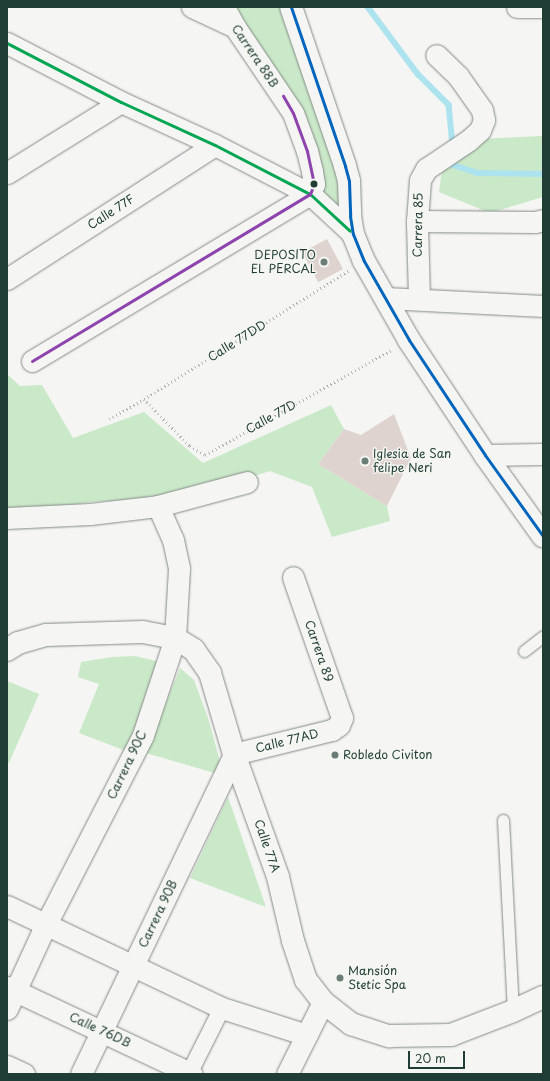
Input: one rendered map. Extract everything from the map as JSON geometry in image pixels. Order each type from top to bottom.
[{"type":"street","points":[[192,7],[235,27]]},
{"type":"street","name":"Carrera 88B","points":[[224,7],[235,27],[293,113],[308,151],[314,184],[310,194]]},
{"type":"street","points":[[291,7],[345,166],[349,182],[353,234],[364,261],[409,340],[485,455],[543,536]]},
{"type":"street","points":[[517,7],[543,7]]},
{"type":"street","points":[[7,44],[121,102],[215,145],[310,194],[353,234]]},
{"type":"street","name":"Carrera 85","points":[[419,299],[416,221],[420,180],[426,169],[469,140],[480,130],[484,120],[482,110],[458,76],[436,55]]},
{"type":"street","points":[[7,173],[121,102]]},
{"type":"street","name":"Calle 77F","points":[[7,279],[215,145]]},
{"type":"street","points":[[32,361],[310,194]]},
{"type":"street","points":[[416,221],[535,222],[543,220]]},
{"type":"street","points":[[386,298],[543,306]]},
{"type":"street","points":[[485,455],[543,454]]},
{"type":"street","points":[[7,518],[90,514],[158,506],[247,482]]},
{"type":"street","name":"Carrera 90C","points":[[10,996],[144,735],[175,638],[179,568],[173,540],[158,506]]},
{"type":"street","name":"Carrera 89","points":[[293,577],[342,718],[339,725]]},
{"type":"street","name":"Calle 77A","points":[[7,650],[18,643],[46,635],[143,632],[175,638],[194,650],[210,673],[234,754],[278,877],[293,941],[306,980],[323,1002],[351,1024],[389,1036],[451,1035],[513,1011],[543,997]]},
{"type":"street","name":"Calle 77AD","points":[[234,754],[332,730],[339,725]]},
{"type":"street","name":"Carrera 90B","points":[[81,1074],[234,754]]},
{"type":"street","points":[[7,906],[222,1008],[307,1034]]},
{"type":"street","name":"Calle 76DB","points":[[10,996],[101,1031],[190,1074]]},
{"type":"street","points":[[287,1074],[323,1002]]},
{"type":"street","points":[[190,1074],[222,1008]]},
{"type":"street","points":[[7,1066],[24,1074]]},
{"type":"lane","points":[[524,651],[543,636]]},
{"type":"lane","points":[[503,820],[513,1011]]},
{"type":"path","name":"Calle 77DD","points":[[109,419],[144,400],[364,261]]},
{"type":"path","name":"Calle 77D","points":[[144,400],[190,446],[205,454],[409,340]]},
{"type":"green space","points":[[224,7],[291,7],[350,216],[310,194],[307,151]]},
{"type":"green space","points":[[543,136],[543,197],[490,213],[439,192],[443,163],[477,139]]},
{"type":"green space","points":[[7,374],[20,386],[42,385],[73,438],[144,412],[203,463],[331,405],[344,429],[318,464],[387,506],[390,521],[332,537],[312,487],[270,471],[203,492],[155,498],[91,502],[48,509],[7,510]]},
{"type":"green space","points":[[135,656],[160,662],[126,751],[79,733],[99,684],[78,677],[81,662],[112,657]]},
{"type":"green space","points":[[180,668],[194,680],[208,718],[221,765],[218,774],[146,753]]},
{"type":"green space","points":[[7,681],[39,694],[9,763],[7,762]]},
{"type":"green space","points":[[228,797],[266,907],[190,878]]},
{"type":"building","name":"DEPOSITO EL PERCAL","points":[[327,239],[343,269],[318,282],[302,252]]},
{"type":"building","name":"Iglesia de San felipe Neri","points":[[394,414],[411,458],[387,506],[318,464],[344,429],[361,435]]},
{"type":"waterway","points":[[368,7],[418,74],[449,105],[453,145]]},
{"type":"waterway","points":[[453,157],[453,165],[478,173],[543,174]]},
{"type":"transit line","points":[[291,7],[345,166],[349,181],[350,216],[353,234],[364,261],[409,340],[485,455],[543,536]]},
{"type":"transit line","points":[[7,43],[121,102],[215,145],[310,194],[350,231]]},
{"type":"transit line","points":[[32,361],[310,194],[314,184],[307,151],[293,113],[283,96]]},
{"type":"place","name":"DEPOSITO EL PERCAL","points":[[324,262]]},
{"type":"place","name":"Iglesia de San felipe Neri","points":[[365,461]]},
{"type":"place","name":"Robledo Civiton","points":[[335,755]]},
{"type":"place","name":"Mansión Stetic Spa","points":[[340,978]]}]
